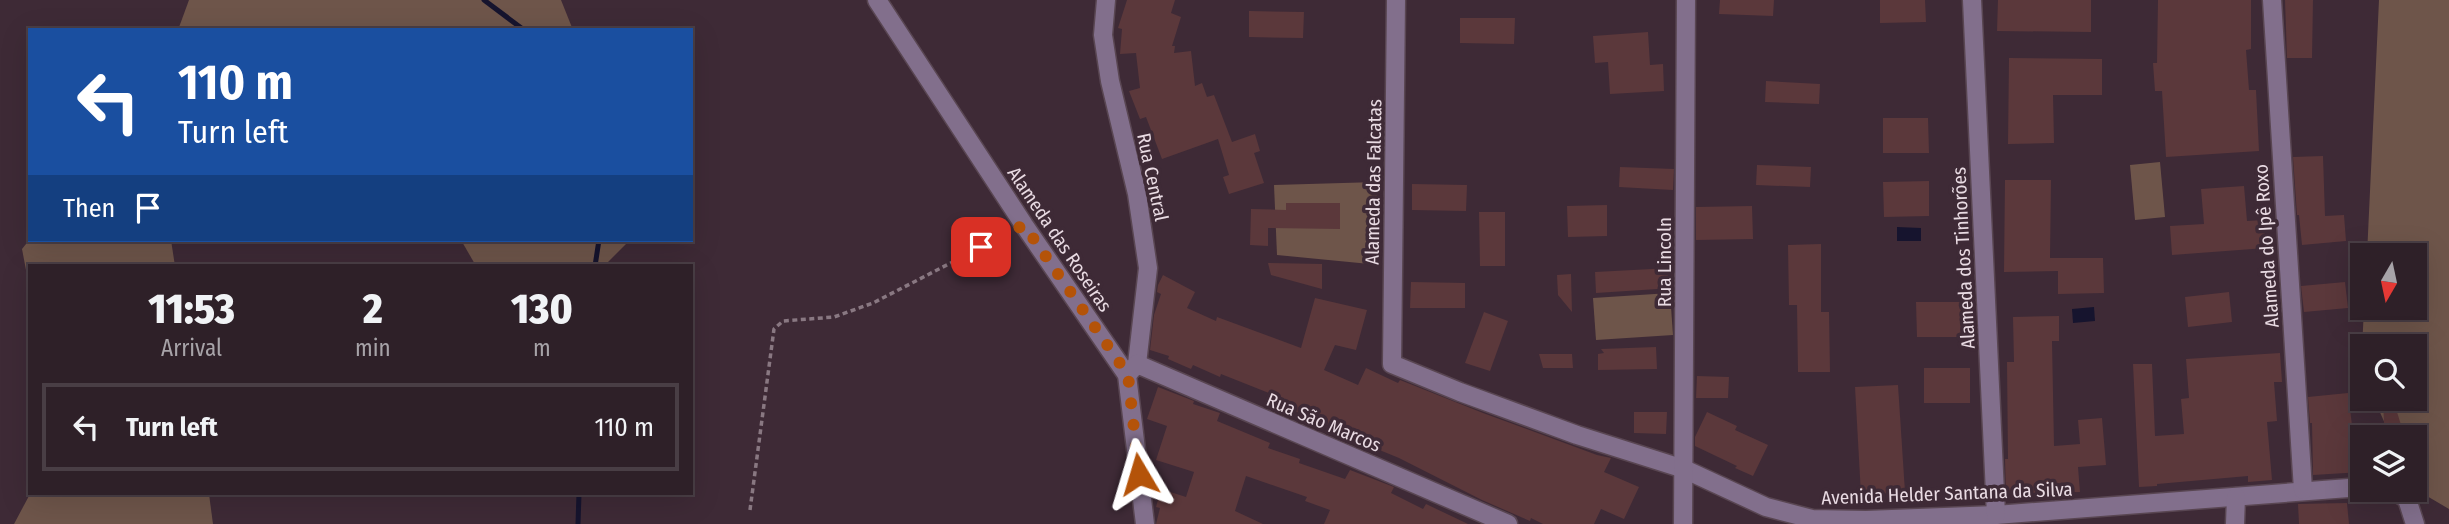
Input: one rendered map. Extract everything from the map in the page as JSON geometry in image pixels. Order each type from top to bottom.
[{"type":"street","name":"Alameda das Roseiras","points":[[877,0],[1024,225],[1132,370],[1145,524]]},
{"type":"street","name":"Rua Central","points":[[1106,0],[1103,35],[1110,80],[1137,194],[1148,268],[1132,370]]},
{"type":"street","name":"Alameda das Falcatas","points":[[1392,364],[1396,0]]},
{"type":"street","name":"Rua Lincoln","points":[[1684,524],[1686,0]]},
{"type":"street","name":"Alameda dos Tinhorões","points":[[1972,0],[1996,515]]},
{"type":"street","name":"Alameda do Ipê Roxo","points":[[2272,0],[2303,490]]},
{"type":"street","name":"Avenida Helder Santana da Silva","points":[[1392,364],[1577,435],[1684,469],[1766,508],[1812,519],[1866,522],[1996,515],[2054,518],[2303,490],[2350,488]]},
{"type":"street","name":"Rua São Marcos","points":[[1132,370],[1508,524]]},
{"type":"street","points":[[2235,524],[2236,497]]},
{"type":"street","points":[[2404,502],[2415,524]]},
{"type":"path","points":[[750,510],[774,329],[777,324],[783,321],[834,317],[873,303],[1024,225]]},
{"type":"shaded area","points":[[189,0],[561,0],[572,28],[179,28]]},
{"type":"shaded area","points":[[2379,0],[2449,0],[2449,509],[2427,496],[2427,425],[2386,425],[2379,411],[2427,411],[2427,334],[2363,334],[2363,320],[2427,320],[2427,243],[2368,243]]},
{"type":"shaded area","points":[[2160,162],[2165,217],[2135,220],[2130,165]]},
{"type":"shaded area","points":[[1377,182],[1380,265],[1277,255],[1274,185]]},
{"type":"shaded area","points":[[1897,227],[1921,228],[1921,241],[1897,241]]},
{"type":"shaded area","points":[[28,242],[171,242],[175,264],[28,264],[28,280],[22,249]]},
{"type":"shaded area","points":[[462,242],[628,242],[606,264],[475,264]]},
{"type":"shaded area","points":[[1670,293],[1673,335],[1596,340],[1593,298]]},
{"type":"shaded area","points":[[2094,307],[2095,321],[2073,323],[2072,309]]},
{"type":"shaded area","points":[[29,495],[209,495],[213,524],[14,524]]},
{"type":"building","points":[[1127,0],[1175,0],[1171,13],[1181,17],[1172,46],[1175,46],[1174,53],[1191,51],[1195,86],[1202,83],[1207,97],[1214,95],[1232,142],[1255,134],[1260,151],[1254,153],[1264,183],[1229,194],[1223,177],[1229,175],[1218,139],[1162,159],[1146,117],[1140,119],[1129,91],[1140,88],[1136,53],[1120,54],[1122,29],[1118,28]]},
{"type":"building","points":[[1720,0],[1774,0],[1773,16],[1719,14]]},
{"type":"building","points":[[1880,0],[1925,0],[1926,22],[1880,23]]},
{"type":"building","points":[[1998,0],[2091,0],[2091,32],[1997,31]]},
{"type":"building","points":[[2158,0],[2251,0],[2251,49],[2246,50],[2249,90],[2256,90],[2259,151],[2166,157],[2162,91],[2155,91],[2153,63],[2157,63]]},
{"type":"building","points":[[2285,0],[2313,0],[2312,58],[2287,58]]},
{"type":"building","points":[[1249,11],[1304,12],[1303,38],[1249,37]]},
{"type":"building","points":[[1460,18],[1515,18],[1514,44],[1460,43]]},
{"type":"building","points":[[1648,32],[1650,65],[1663,64],[1664,91],[1610,94],[1608,62],[1595,63],[1593,36]]},
{"type":"building","points":[[2009,58],[2102,59],[2102,95],[2053,95],[2054,143],[2008,144]]},
{"type":"building","points":[[1766,81],[1820,84],[1819,104],[1765,102]]},
{"type":"building","points":[[1883,118],[1928,118],[1929,153],[1883,153]]},
{"type":"building","points":[[2323,156],[2325,216],[2344,215],[2346,241],[2302,245],[2293,157]]},
{"type":"building","points":[[1757,165],[1811,167],[1810,187],[1756,185]]},
{"type":"building","points":[[1620,167],[1674,169],[1673,190],[1619,187]]},
{"type":"building","points":[[2005,180],[2051,180],[2050,258],[2103,258],[2104,293],[2058,294],[2058,271],[2004,272]]},
{"type":"building","points":[[1929,181],[1929,216],[1884,217],[1883,182]]},
{"type":"building","points":[[1412,184],[1467,185],[1466,211],[1412,210]]},
{"type":"building","points":[[2244,186],[2247,221],[2264,220],[2266,248],[2172,255],[2170,226],[2204,224],[2201,189]]},
{"type":"building","points":[[1286,203],[1340,203],[1340,229],[1268,228],[1268,246],[1250,245],[1251,209],[1286,210]]},
{"type":"building","points":[[1607,205],[1607,236],[1568,237],[1567,206]]},
{"type":"building","points":[[1752,206],[1753,239],[1696,240],[1696,207]]},
{"type":"building","points":[[1479,212],[1505,212],[1505,266],[1480,266]]},
{"type":"building","points":[[1821,244],[1821,312],[1829,312],[1830,372],[1798,372],[1797,305],[1789,305],[1788,245]]},
{"type":"building","points":[[1268,263],[1322,264],[1322,289],[1271,275]]},
{"type":"building","points":[[1671,268],[1673,288],[1596,293],[1595,272]]},
{"type":"building","points":[[1571,274],[1572,312],[1558,295],[1557,275]]},
{"type":"building","points":[[1163,275],[1195,292],[1187,308],[1216,321],[1217,317],[1301,348],[1315,298],[1367,310],[1356,350],[1335,345],[1324,370],[1358,385],[1366,368],[1398,383],[1400,380],[1483,413],[1611,458],[1604,472],[1639,487],[1624,519],[1601,509],[1594,524],[1543,524],[1531,518],[1530,521],[1399,458],[1311,422],[1312,418],[1282,406],[1284,399],[1221,374],[1220,377],[1193,365],[1191,369],[1168,359],[1169,356],[1150,350],[1154,315],[1161,294],[1157,292],[1158,285]]},
{"type":"building","points":[[1411,282],[1465,283],[1465,308],[1410,308]]},
{"type":"building","points":[[2345,282],[2348,308],[2304,312],[2301,286]]},
{"type":"building","points":[[2229,292],[2232,322],[2188,327],[2185,297]]},
{"type":"building","points":[[1916,302],[1962,302],[1962,337],[1917,337]]},
{"type":"building","points":[[1484,312],[1508,321],[1490,371],[1465,363]]},
{"type":"building","points":[[2059,316],[2059,341],[2052,341],[2054,446],[2080,444],[2078,420],[2102,418],[2106,465],[2078,467],[2080,492],[2006,494],[2007,362],[2014,362],[2013,317]]},
{"type":"building","points":[[1656,347],[1657,369],[1598,370],[1598,354],[1604,353],[1601,349]]},
{"type":"building","points":[[2280,353],[2282,382],[2274,382],[2277,421],[2267,422],[2272,480],[2248,482],[2248,476],[2139,487],[2133,364],[2152,364],[2155,436],[2184,434],[2181,399],[2189,398],[2186,359]]},
{"type":"building","points":[[1539,354],[1572,354],[1573,368],[1543,368]]},
{"type":"building","points":[[1924,368],[1970,368],[1970,403],[1924,403]]},
{"type":"building","points":[[1697,376],[1729,377],[1728,398],[1696,398]]},
{"type":"building","points":[[1898,385],[1905,492],[1861,495],[1855,387]]},
{"type":"building","points":[[1158,387],[1194,401],[1193,404],[1220,413],[1217,421],[1270,443],[1268,448],[1300,459],[1299,463],[1345,479],[1350,470],[1394,487],[1391,493],[1423,509],[1426,504],[1468,524],[1324,524],[1330,510],[1305,501],[1307,497],[1246,476],[1235,511],[1263,524],[1156,524],[1160,508],[1156,507],[1161,489],[1186,497],[1194,472],[1156,460],[1167,426],[1147,419]]},
{"type":"building","points":[[2348,393],[2352,425],[2350,473],[2313,475],[2312,423],[2308,397]]},
{"type":"building","points":[[2384,411],[2397,411],[2401,425],[2352,425],[2384,423]]},
{"type":"building","points":[[1634,412],[1667,412],[1666,434],[1634,433]]},
{"type":"building","points":[[1707,412],[1737,426],[1735,430],[1768,445],[1753,476],[1695,446],[1695,437]]},
{"type":"building","points":[[2347,503],[2349,524],[2299,524],[2298,504]]},
{"type":"waterway","points":[[484,0],[521,28]]},
{"type":"waterway","points":[[595,264],[599,242]]},
{"type":"waterway","points":[[578,524],[579,495]]},
{"type":"route","points":[[981,247],[1024,225],[1128,375],[1139,474]]}]
